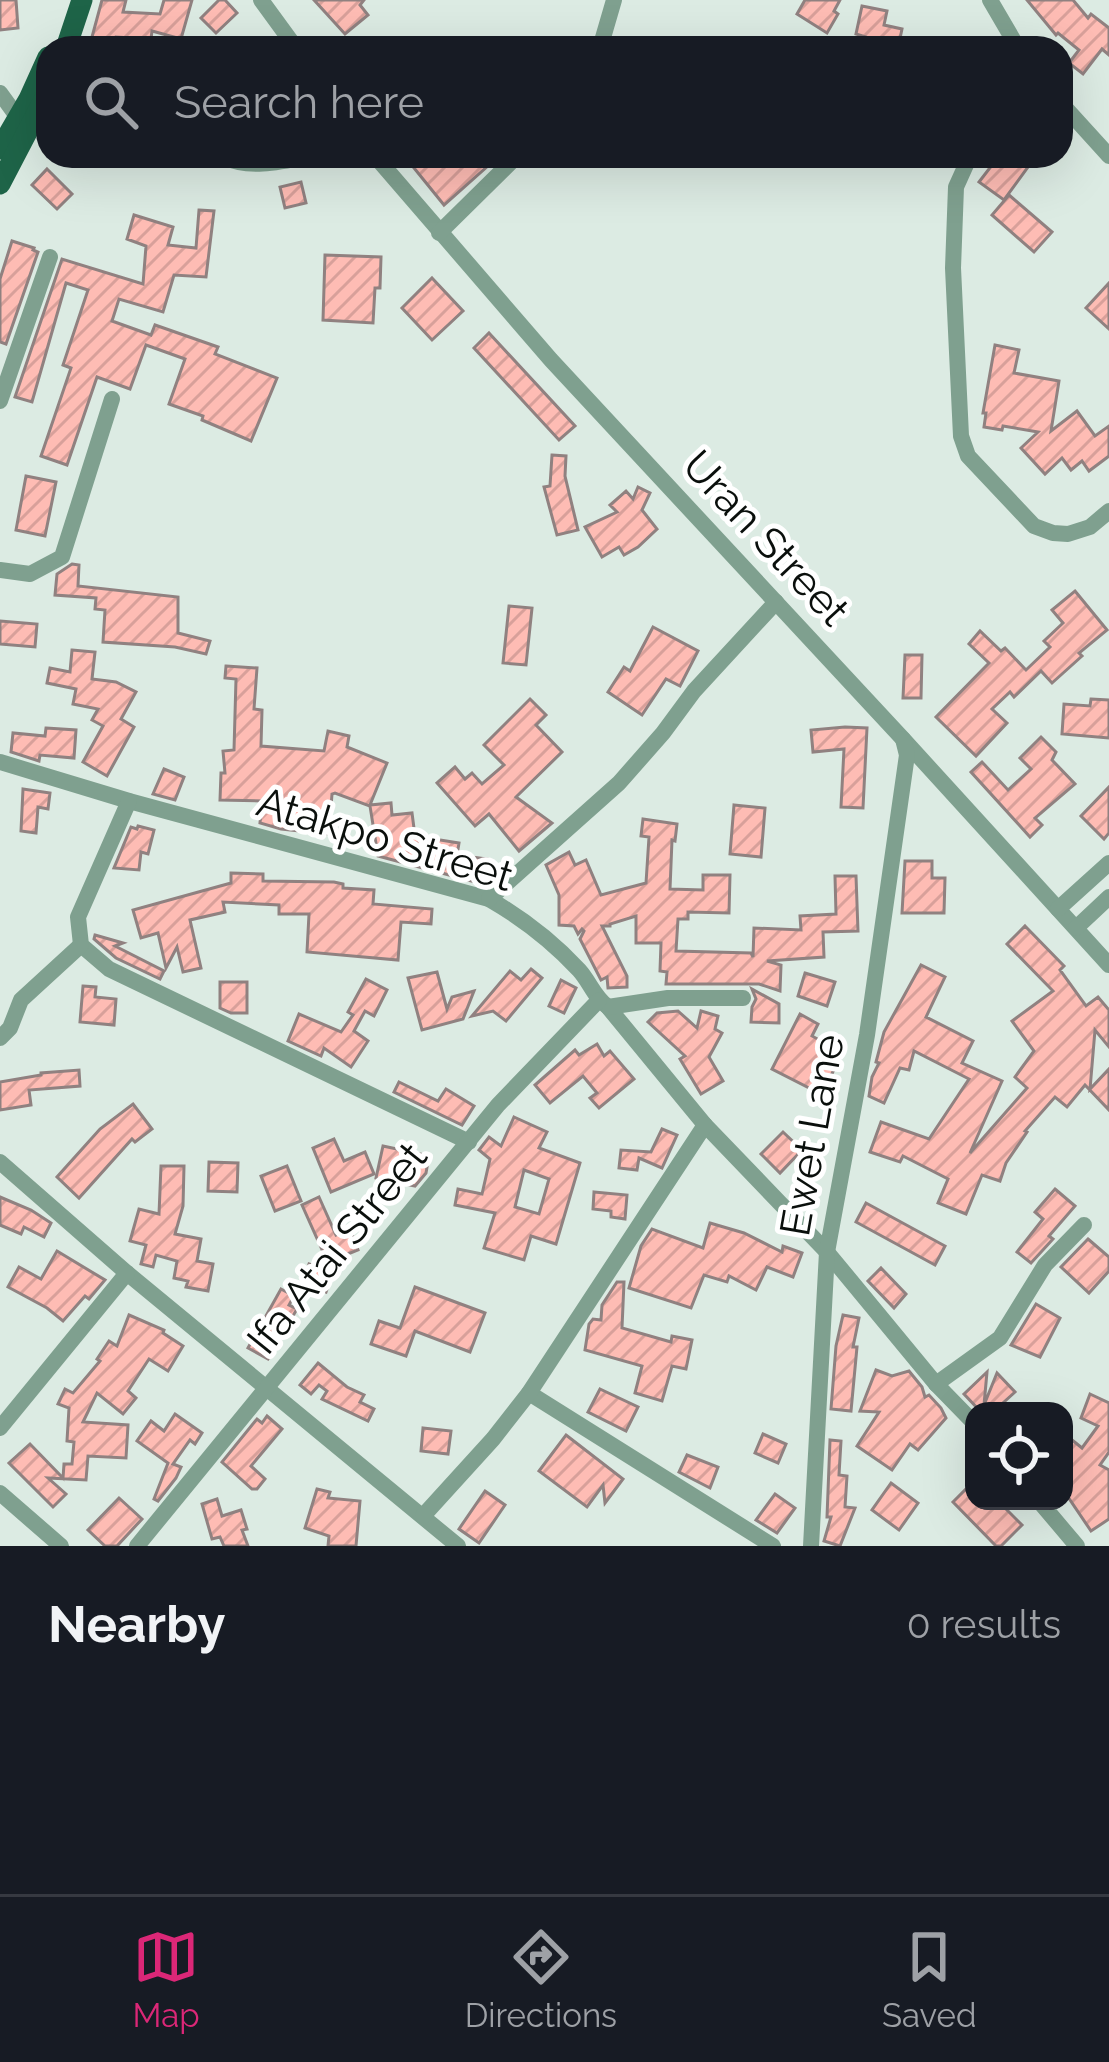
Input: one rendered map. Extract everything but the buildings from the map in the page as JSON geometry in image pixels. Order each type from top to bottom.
[{"type":"main road","points":[[56,36],[67,0]]},
{"type":"main road","points":[[70,36],[82,0]]},
{"type":"main road","points":[[0,184],[36,90]]},
{"type":"main road","points":[[0,149],[36,108]]},
{"type":"street","points":[[261,0],[287,36]]},
{"type":"street","points":[[604,36],[614,0]]},
{"type":"street","points":[[990,0],[1011,36]]},
{"type":"street","points":[[0,93],[23,126]]},
{"type":"street","points":[[1073,116],[1109,157]]},
{"type":"street","name":"Uran Street","points":[[385,168],[551,360],[1109,965]]},
{"type":"street","points":[[439,232],[505,168]]},
{"type":"street","points":[[965,168],[956,187],[953,268],[961,436],[968,456],[1034,526],[1068,534],[1090,526],[1109,511]]},
{"type":"street","points":[[0,401],[50,257]]},
{"type":"street","points":[[0,570],[29,574],[62,557],[112,399]]},
{"type":"street","points":[[490,899],[619,784],[776,602]]},
{"type":"street","name":"Ewet Lane","points":[[812,1546],[826,1252],[867,1035],[908,755],[903,739]]},
{"type":"street","name":"Atakpo Street","points":[[0,762],[490,899],[515,914],[581,973],[705,1125],[826,1252],[965,1414]]},
{"type":"street","points":[[129,801],[78,917],[82,945],[109,969],[469,1142]]},
{"type":"street","points":[[1058,909],[1109,863]]},
{"type":"street","points":[[1076,928],[1109,896]]},
{"type":"street","points":[[0,1038],[10,1028],[21,1000],[82,945]]},
{"type":"street","points":[[603,1003],[743,998]]},
{"type":"street","name":"Ifa Atai Street","points":[[137,1546],[498,1106],[603,1003]]},
{"type":"street","points":[[423,1516],[529,1393],[705,1125]]},
{"type":"street","points":[[0,1162],[458,1546]]},
{"type":"street","points":[[936,1384],[1000,1338],[1045,1265],[1084,1225]]},
{"type":"street","points":[[0,1428],[127,1273]]},
{"type":"street","points":[[529,1393],[773,1546]]},
{"type":"street","points":[[0,1493],[50,1543]]},
{"type":"street","points":[[1047,1510],[1077,1546]]}]
